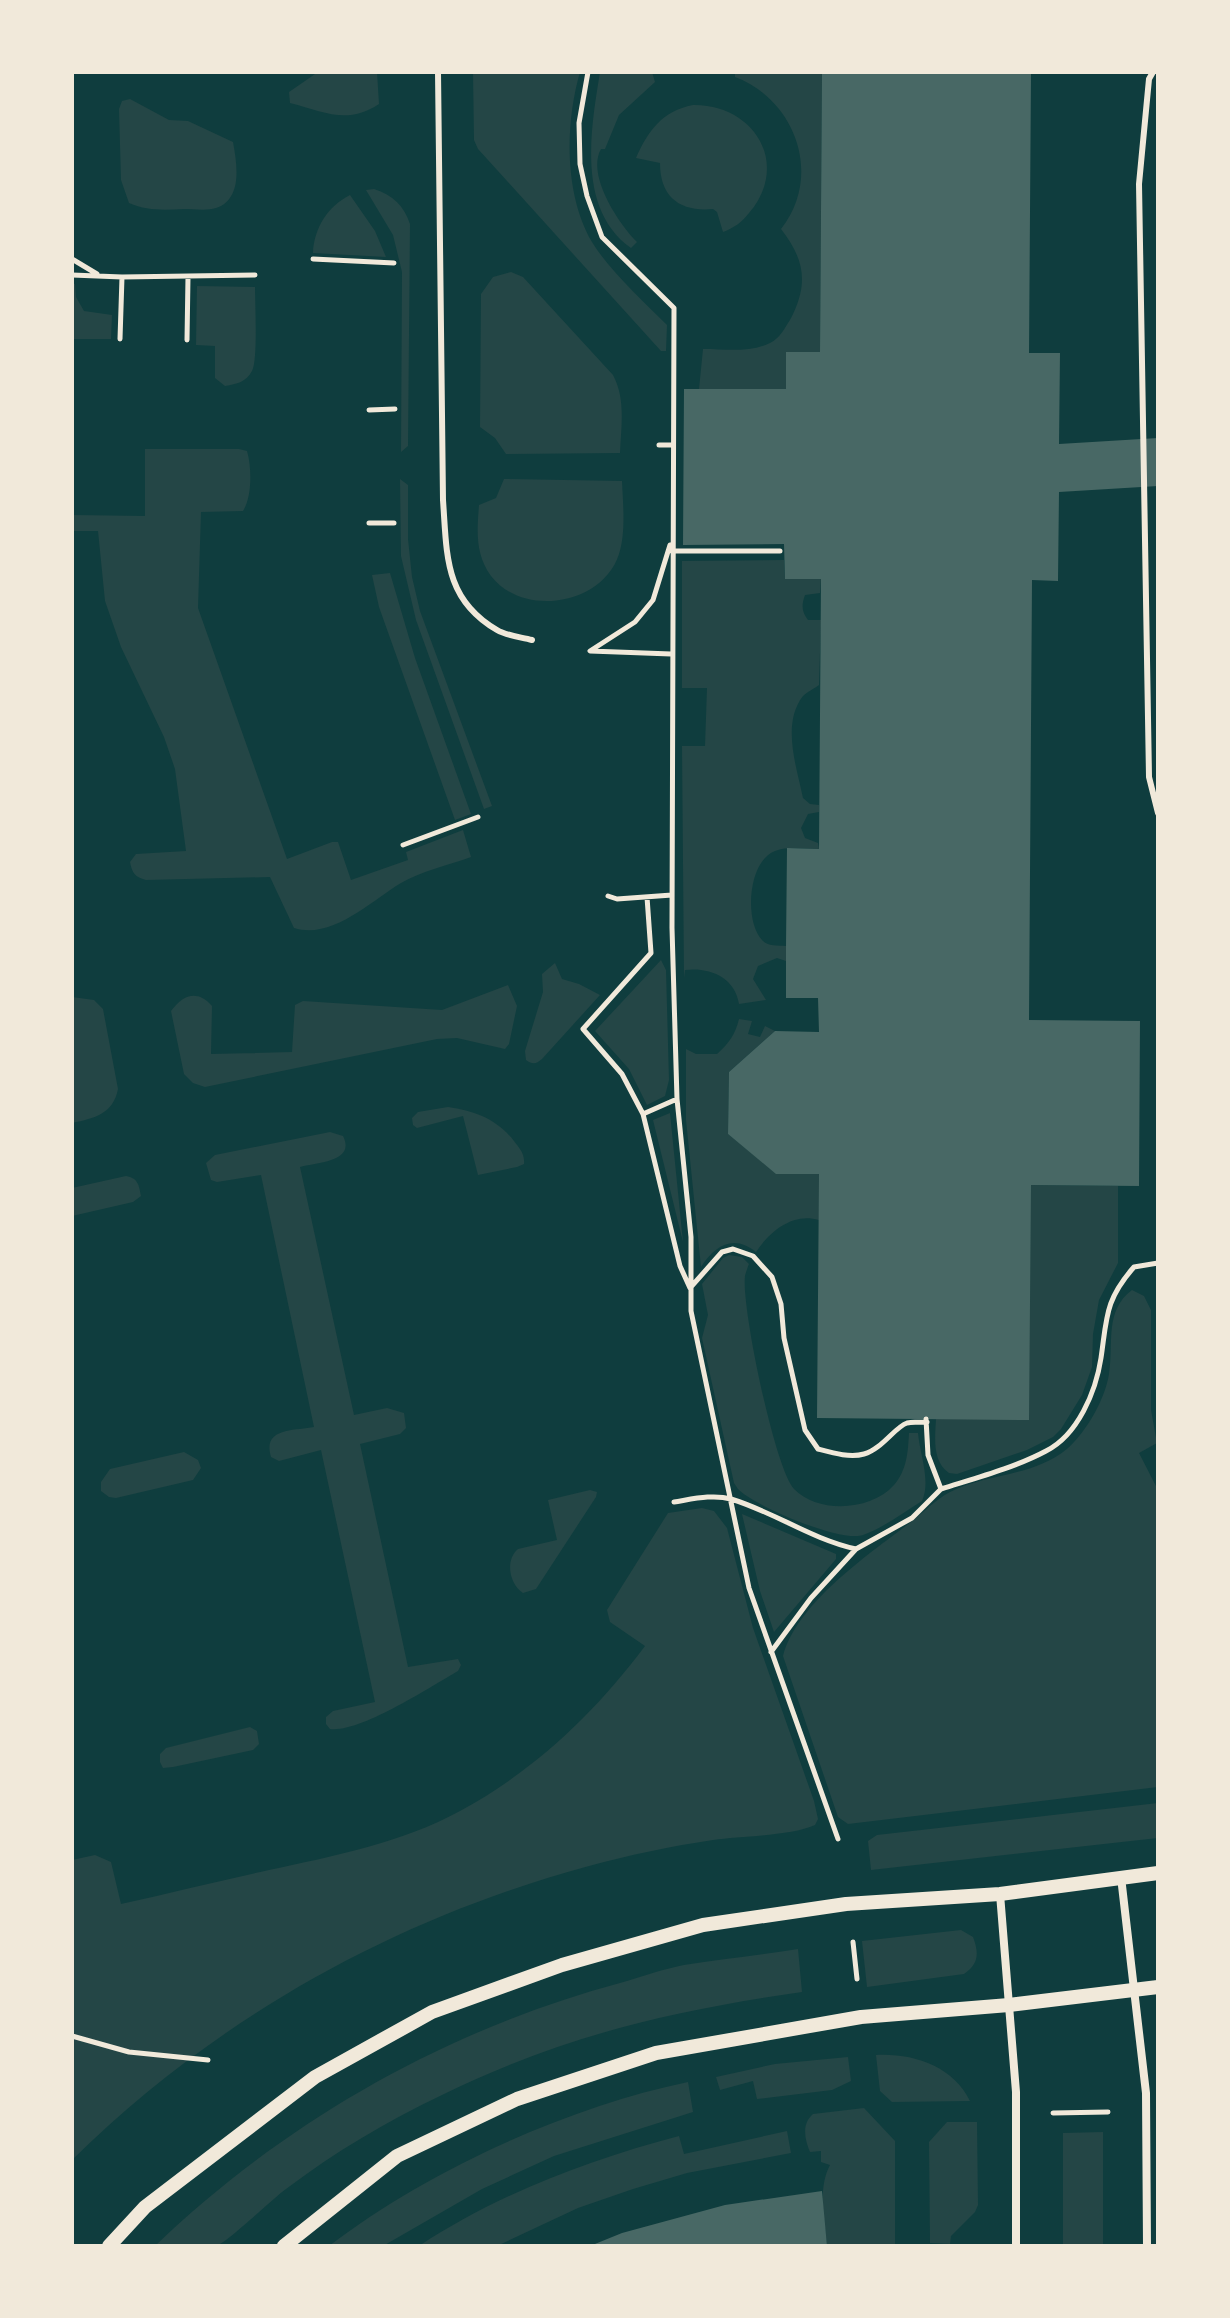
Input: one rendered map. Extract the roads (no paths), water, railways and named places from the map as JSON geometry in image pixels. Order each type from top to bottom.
[{"type":"street","points":[[109,2246],[145,2207],[315,2077],[432,2012],[562,1965],[703,1925],[846,1904],[1000,1894],[1158,1873]]},
{"type":"street","points":[[1121,1877],[1146,2093],[1147,2246]]},
{"type":"street","points":[[1000,1894],[1016,2092],[1016,2246]]},
{"type":"street","points":[[284,2246],[397,2156],[517,2099],[656,2053],[861,2017],[1009,2005],[1158,1987]]},
{"type":"lane","points":[[438,72],[443,500],[448,566],[465,607],[499,632],[532,640]]},
{"type":"lane","points":[[1153,72],[1149,79],[1139,184],[1149,777],[1158,813]]}]
